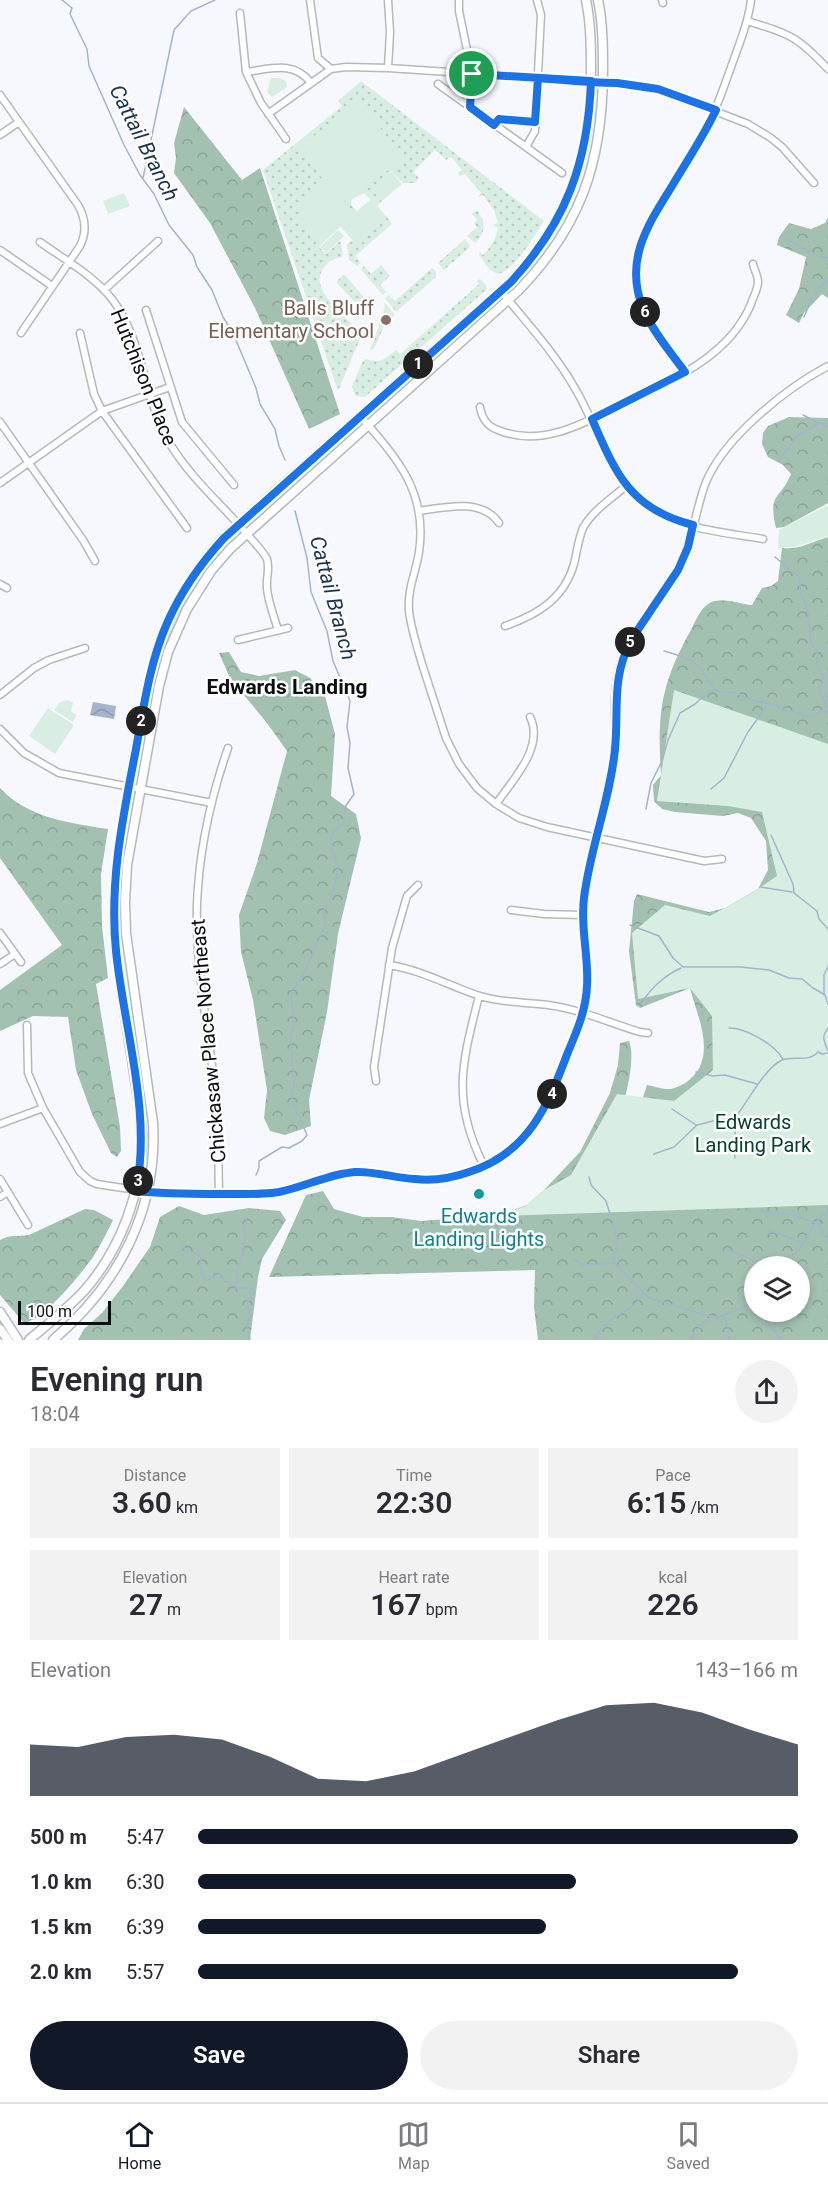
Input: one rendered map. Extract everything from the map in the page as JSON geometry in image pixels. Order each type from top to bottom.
[{"type":"main road","points":[[29,1340],[74,1302],[98,1273],[118,1241],[136,1191],[141,1155],[141,1121],[116,954],[113,904],[116,861],[129,788],[152,664],[162,634],[178,600],[198,569],[238,524],[501,291],[543,243],[570,194],[587,136],[591,38],[586,0]]},
{"type":"main road","points":[[53,1340],[96,1298],[112,1275],[135,1232],[148,1192],[153,1152],[153,1123],[125,917],[127,865],[159,686],[174,636],[187,609],[207,577],[230,549],[531,279],[549,256],[566,230],[581,200],[599,141],[603,40],[598,0]]},
{"type":"main road","points":[[0,1312],[18,1340]]},
{"type":"main road","points":[[0,1329],[8,1340]]},
{"type":"street","points":[[310,0],[318,58],[331,69]]},
{"type":"street","points":[[388,0],[390,32],[388,68]]},
{"type":"street","points":[[459,0],[459,11],[472,74],[470,107]]},
{"type":"street","points":[[526,147],[535,131],[541,15],[537,0]]},
{"type":"street","points":[[685,372],[656,332],[644,310],[637,284],[637,259],[648,224],[716,110],[747,21],[751,0]]},
{"type":"street","points":[[240,13],[246,72],[261,103],[286,139]]},
{"type":"street","points":[[747,21],[780,31],[799,40],[828,69]]},
{"type":"street","points":[[268,114],[331,69],[346,67],[603,82],[658,89],[748,124],[771,138],[814,183]]},
{"type":"street","points":[[246,72],[290,68],[301,72],[311,83]]},
{"type":"street","points":[[438,84],[562,173]]},
{"type":"street","points":[[0,95],[84,216],[83,239],[21,333]]},
{"type":"street","points":[[494,125],[499,119],[535,122]]},
{"type":"street","points":[[0,135],[19,122]]},
{"type":"street","points":[[104,290],[158,241]]},
{"type":"street","name":"Hutchison Place","points":[[40,242],[104,290],[126,322],[163,432],[179,458],[264,554],[269,565],[267,591],[278,630]]},
{"type":"street","points":[[0,250],[52,286]]},
{"type":"street","points":[[480,407],[481,416],[488,425],[517,436],[553,434],[592,419],[685,372],[718,350],[744,319],[758,281],[753,264]]},
{"type":"street","points":[[501,291],[560,364],[592,419],[612,466],[626,486],[643,502],[668,518],[763,539]]},
{"type":"street","points":[[146,310],[178,412],[188,431],[234,485]]},
{"type":"street","points":[[80,333],[94,394],[102,411],[187,528]]},
{"type":"street","points":[[27,1025],[28,1073],[43,1108],[85,1178],[97,1184],[148,1192],[219,1194],[279,1192],[353,1172],[382,1173],[414,1179],[443,1179],[484,1166],[515,1146],[526,1136],[543,1113],[583,1014],[587,973],[582,915],[596,837],[613,766],[616,725],[615,692],[620,665],[631,640],[679,567],[688,547],[706,481],[714,467],[731,443],[780,398],[796,385],[828,366]]},
{"type":"street","points":[[0,483],[102,411],[170,387]]},
{"type":"street","points":[[360,416],[402,467],[414,492],[419,511],[420,540],[409,594],[412,630],[452,751],[467,777],[496,804],[533,823],[704,861],[722,859]]},
{"type":"street","points":[[0,422],[83,540],[95,561]]},
{"type":"street","points":[[505,626],[537,613],[552,601],[571,574],[580,536],[589,518],[626,486]]},
{"type":"street","points":[[419,511],[448,506],[472,507],[491,513],[500,523]]},
{"type":"street","points":[[0,584],[7,588]]},
{"type":"street","points":[[238,640],[288,628]]},
{"type":"street","points":[[0,695],[34,668],[49,660],[85,648]]},
{"type":"street","points":[[496,804],[528,755],[535,726],[530,717]]},
{"type":"street","points":[[0,729],[24,753],[46,767],[72,777],[212,803]]},
{"type":"street","name":"Chickasaw Place Northeast","points":[[219,1194],[215,1093],[197,926],[199,882],[212,803],[228,748]]},
{"type":"street","points":[[376,1081],[374,1067],[389,964],[407,896],[418,885]]},
{"type":"street","points":[[511,910],[582,915]]},
{"type":"street","points":[[0,933],[21,962]]},
{"type":"street","points":[[0,964],[15,954]]},
{"type":"street","points":[[389,964],[414,970],[479,996],[508,1002],[549,1005],[648,1033]]},
{"type":"street","points":[[479,996],[464,1054],[462,1086],[466,1117],[484,1166]]},
{"type":"street","points":[[0,1124],[43,1108]]},
{"type":"street","points":[[0,1179],[28,1225]]},
{"type":"street","points":[[0,1197],[8,1192]]},
{"type":"green space","points":[[271,78],[286,81],[287,87],[272,97],[267,92]]},
{"type":"green space","points":[[361,81],[544,221],[511,266],[498,274],[490,270],[479,255],[480,252],[483,255],[486,252],[496,236],[498,228],[493,225],[498,223],[494,210],[483,195],[478,197],[481,193],[465,174],[460,176],[458,173],[462,170],[451,157],[446,160],[435,150],[415,170],[414,173],[419,178],[415,183],[403,183],[391,171],[371,189],[382,201],[377,206],[364,193],[352,199],[351,205],[357,211],[319,247],[326,254],[341,242],[343,257],[331,260],[325,266],[320,277],[320,285],[329,301],[358,328],[360,333],[359,341],[338,391],[263,170],[342,106],[338,101]]},
{"type":"green space","points":[[359,102],[364,105],[402,158],[348,201],[340,203],[347,211],[347,217],[317,244],[305,228],[301,211],[303,204],[313,190],[323,184],[337,199],[300,148]]},
{"type":"green space","points":[[184,107],[242,180],[260,168],[340,414],[309,429],[255,308],[210,223],[174,173],[176,158],[174,143]]},
{"type":"green space","points":[[391,171],[402,184],[382,201],[371,189]]},
{"type":"green space","points":[[124,193],[130,206],[108,214],[103,201]]},
{"type":"green space","points":[[371,199],[387,217],[356,244],[340,226]]},
{"type":"green space","points":[[477,210],[484,227],[475,243],[467,236],[477,227],[474,223],[477,220],[472,214]]},
{"type":"green space","points":[[387,217],[392,224],[355,256],[361,263],[357,266],[349,260],[347,244],[352,240],[356,244]]},
{"type":"green space","points":[[828,217],[828,298],[822,294],[804,313],[799,323],[786,315],[799,289],[806,257],[777,245],[779,237],[789,223],[811,229],[825,223]]},
{"type":"green space","points":[[338,230],[344,236],[326,253],[320,247]]},
{"type":"green space","points":[[465,239],[469,248],[444,270],[438,263]]},
{"type":"green space","points":[[381,265],[390,276],[380,285],[386,292],[383,295],[361,270],[364,266],[371,274]]},
{"type":"green space","points":[[432,268],[436,272],[436,277],[396,312],[385,298],[389,295],[395,301]]},
{"type":"green space","points":[[343,275],[369,303],[363,311],[337,283]]},
{"type":"green space","points":[[480,279],[487,289],[365,397],[355,396],[352,386],[363,361],[366,359],[382,360],[396,350],[400,354],[479,284],[477,281]]},
{"type":"green space","points":[[385,303],[395,315],[384,326],[374,349],[370,350],[383,315]]},
{"type":"green space","points":[[789,417],[828,418],[828,503],[784,527],[776,528],[774,502],[791,474],[783,465],[768,457],[762,444],[763,433],[768,426]]},
{"type":"green space","points":[[828,505],[828,536],[794,547],[778,548],[779,530]]},
{"type":"green space","points":[[828,537],[828,1340],[538,1340],[534,1307],[535,1270],[269,1277],[306,1195],[323,1191],[334,1209],[363,1217],[392,1217],[421,1221],[500,1215],[527,1205],[580,1152],[610,1093],[618,1065],[620,1043],[629,1041],[631,1048],[630,1077],[621,1113],[642,1100],[647,1085],[665,1089],[673,1088],[688,1081],[697,1071],[702,1061],[703,1037],[690,988],[640,1008],[636,1005],[629,951],[634,901],[637,894],[709,912],[725,908],[758,889],[768,870],[766,841],[751,818],[738,813],[723,816],[675,812],[662,809],[654,801],[653,785],[661,775],[660,733],[663,698],[674,665],[704,608],[711,602],[719,600],[752,605],[762,588],[778,581],[782,548],[800,547]]},
{"type":"green space","points":[[229,652],[241,672],[259,676],[295,670],[310,678],[325,696],[335,734],[331,796],[356,814],[361,838],[338,934],[327,1012],[309,1100],[311,1126],[285,1135],[270,1131],[264,1118],[267,1090],[253,1000],[241,952],[239,915],[257,863],[287,751],[230,678],[219,653]]},
{"type":"green space","name":"Edwards Landing Park","points":[[674,690],[828,744],[828,1205],[467,1217],[500,1215],[526,1206],[544,1190],[571,1175],[617,1094],[674,1101],[713,1070],[712,1016],[690,988],[638,999],[632,933],[665,905],[710,916],[777,876],[762,812],[728,806],[657,801]]},
{"type":"green space","points":[[68,700],[73,703],[71,711],[77,715],[73,722],[54,710],[60,702]]},
{"type":"green space","points":[[48,708],[74,725],[55,754],[29,736]]},
{"type":"green space","points":[[0,788],[11,798],[36,813],[50,818],[108,829],[101,874],[102,926],[108,978],[96,984],[120,1127],[121,1151],[117,1157],[111,1153],[92,1114],[76,1070],[68,1017],[33,1016],[0,1031],[0,990],[62,945],[0,858]]},
{"type":"green space","points":[[179,1206],[204,1215],[249,1208],[280,1211],[286,1220],[262,1259],[250,1340],[78,1340],[84,1329],[102,1313],[123,1286],[150,1247],[160,1217]]},
{"type":"green space","points":[[85,1209],[94,1210],[113,1220],[101,1243],[87,1265],[62,1295],[42,1314],[24,1323],[0,1295],[0,1240],[11,1236],[29,1235]]},
{"type":"water","points":[[93,702],[116,706],[114,719],[90,715]]},
{"type":"waterway","name":"Cattail Branch","points":[[62,0],[72,8],[70,14],[87,49],[89,66],[124,145],[140,175],[154,194],[169,225],[193,255],[197,267],[212,290],[223,317],[233,333],[256,388],[260,404],[275,429],[285,460]]},
{"type":"waterway","points":[[143,178],[174,30],[191,11],[215,0]]},
{"type":"waterway","points":[[786,239],[812,253],[828,258]]},
{"type":"waterway","points":[[804,317],[812,299],[828,277]]},
{"type":"waterway","points":[[803,415],[828,427]]},
{"type":"waterway","points":[[779,461],[797,436],[818,424]]},
{"type":"waterway","name":"Cattail Branch","points":[[256,1175],[259,1161],[282,1147],[289,1148],[302,1141],[307,1135],[292,1101],[294,1085],[291,1037],[294,1024],[291,990],[300,982],[325,926],[324,910],[332,896],[338,868],[331,843],[332,835],[344,822],[345,807],[354,794],[348,768],[350,743],[347,727],[350,701],[333,661],[327,631],[311,592],[307,558],[295,511]]},
{"type":"waterway","points":[[775,557],[799,577],[801,594],[808,612],[811,642],[818,654],[817,663],[823,676],[821,694],[826,709]]},
{"type":"waterway","points":[[664,651],[696,664],[713,687],[718,690],[732,692],[804,716],[814,715],[823,710],[828,712]]},
{"type":"waterway","points":[[646,809],[651,783],[680,713],[695,704],[708,692],[715,690]]},
{"type":"waterway","points":[[711,789],[724,778],[748,732],[768,704]]},
{"type":"waterway","points":[[771,835],[793,884],[794,893],[817,911],[819,919],[828,929]]},
{"type":"waterway","points":[[761,887],[792,892]]},
{"type":"waterway","points":[[630,925],[659,936],[673,958],[683,967],[740,967],[769,970],[789,978],[802,979],[825,995],[828,1004]]},
{"type":"waterway","points":[[824,994],[824,975],[828,966]]},
{"type":"waterway","points":[[642,1002],[659,982],[681,968]]},
{"type":"waterway","points":[[729,1028],[759,1038],[779,1053],[783,1059]]},
{"type":"waterway","points":[[828,1028],[824,1037],[828,1051]]},
{"type":"waterway","points":[[654,1154],[674,1147],[697,1125],[737,1115],[763,1077],[782,1060],[810,1057],[818,1052],[828,1053]]},
{"type":"waterway","points":[[696,1072],[713,1076],[725,1075],[757,1084]]},
{"type":"waterway","points":[[672,1109],[696,1125]]},
{"type":"waterway","points":[[735,1158],[737,1116]]},
{"type":"waterway","points":[[589,1177],[591,1185],[606,1201],[617,1237],[618,1244],[613,1262],[649,1298],[712,1317],[744,1307]]},
{"type":"waterway","points":[[790,1256],[799,1250],[815,1223],[828,1210]]},
{"type":"waterway","points":[[761,1211],[793,1215],[815,1223]]},
{"type":"waterway","name":"Cattail Branch","points":[[246,1220],[244,1249],[237,1274],[236,1288],[250,1288],[254,1291],[247,1302],[250,1316],[247,1326],[250,1340]]},
{"type":"waterway","points":[[818,1220],[828,1243]]},
{"type":"waterway","points":[[768,1230],[801,1242]]},
{"type":"waterway","points":[[185,1242],[184,1251],[193,1252],[201,1258],[201,1272],[204,1279],[208,1280],[218,1274],[222,1275],[224,1281],[234,1283]]},
{"type":"waterway","points":[[728,1250],[744,1257]]},
{"type":"waterway","points":[[574,1260],[584,1265],[613,1263]]},
{"type":"waterway","points":[[595,1340],[605,1324],[632,1306],[643,1294]]},
{"type":"waterway","points":[[723,1315],[729,1330],[728,1340]]},
{"type":"waterway","points":[[690,1340],[702,1324],[712,1317]]},
{"type":"waterway","points":[[766,1322],[782,1340]]},
{"type":"place","name":"Balls Bluff Elementary School","points":[[386,320]]},
{"type":"place","name":"Edwards Landing Lights","points":[[479,1194]]},
{"type":"district","name":"Edwards Landing","points":[[287,687]]},
{"type":"route","points":[[472,74],[470,107],[494,125],[499,119],[535,122],[538,78],[591,81],[611,83],[617,83],[658,89],[716,110],[648,224],[637,259],[637,284],[644,310],[656,332],[685,372],[592,419],[612,466],[633,494],[668,518],[693,525],[688,547],[678,570],[631,640],[617,677],[613,766],[596,837],[582,915],[587,973],[583,1014],[550,1100],[535,1125],[515,1146],[472,1172],[429,1180],[382,1173],[353,1172],[279,1192],[262,1194],[177,1194],[136,1191],[141,1155],[141,1121],[116,954],[113,904],[121,829],[152,664],[162,634],[178,600],[211,552],[238,524],[511,282],[533,257],[554,226],[576,180],[587,136],[591,81],[472,74]]}]
